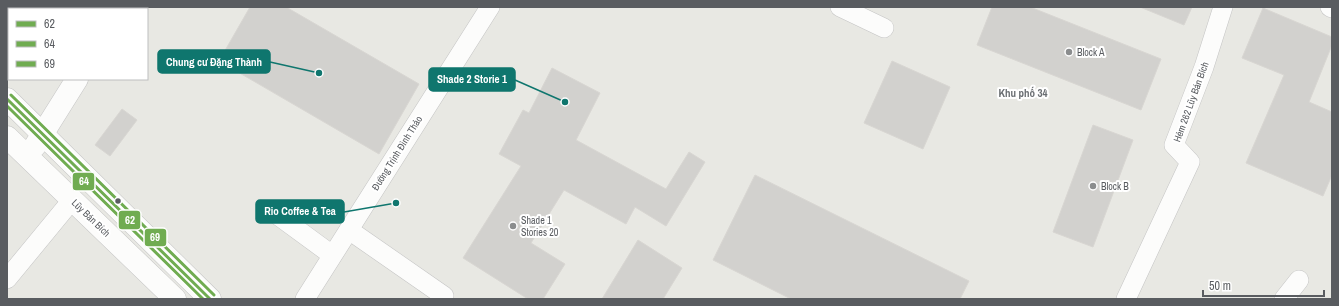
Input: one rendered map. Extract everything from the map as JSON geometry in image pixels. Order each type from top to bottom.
[{"type":"main road","points":[[28,157],[76,80]]},
{"type":"main road","points":[[7,99],[210,299]]},
{"type":"main road","name":"Lũy Bán Bích","points":[[7,137],[175,299]]},
{"type":"street","name":"Đường Trịnh Đình Thảo","points":[[305,299],[490,7]]},
{"type":"street","points":[[840,7],[884,28]]},
{"type":"street","name":"Hẻm 262 Lũy Bán Bích","points":[[1126,299],[1190,162],[1174,146],[1204,68],[1223,7]]},
{"type":"street","points":[[7,279],[72,200]]},
{"type":"street","points":[[272,211],[332,256]]},
{"type":"street","points":[[349,230],[444,296]]},
{"type":"street","points":[[1284,299],[1299,280]]},
{"type":"building","points":[[250,7],[286,7],[419,84],[379,154],[219,61]]},
{"type":"building","name":"Block A","points":[[992,7],[1030,7],[1161,59],[1141,110],[977,45]]},
{"type":"building","points":[[1140,7],[1192,7],[1184,25]]},
{"type":"building","points":[[1263,8],[1332,37],[1332,45],[1309,102],[1332,112],[1332,175],[1323,196],[1246,163],[1284,75],[1242,58]]},
{"type":"building","points":[[892,61],[950,87],[923,149],[864,123]]},
{"type":"building","points":[[552,68],[600,93],[576,140],[666,189],[689,152],[705,162],[666,226],[635,207],[626,224],[564,190],[531,243],[565,264],[543,299],[528,299],[463,258],[521,166],[499,154],[523,110],[529,113]]},
{"type":"building","points":[[122,109],[137,120],[110,156],[95,145]]},
{"type":"building","name":"Block B","points":[[1093,125],[1133,140],[1093,247],[1053,232]]},
{"type":"building","points":[[755,175],[969,281],[960,299],[791,299],[713,260]]},
{"type":"building","points":[[638,240],[682,268],[663,299],[602,299]]},
{"type":"transit line","name":"69","points":[[11,95],[214,295]]},
{"type":"transit line","name":"62","points":[[7,99],[210,299]]},
{"type":"transit line","name":"64","points":[[7,106],[203,299]]},
{"type":"place","name":"Block A","points":[[1069,52]]},
{"type":"place","name":"Chung cư Đặng Thành","points":[[319,73]]},
{"type":"place","name":"Shade 2 Storie 1","points":[[565,102]]},
{"type":"place","name":"Block B","points":[[1093,186]]},
{"type":"place","name":"Rio Coffee & Tea","points":[[396,203]]},
{"type":"place","name":"Shade 1 Stories 20","points":[[513,226]]},
{"type":"district","name":"Khu phố 34","points":[[1023,93]]}]
